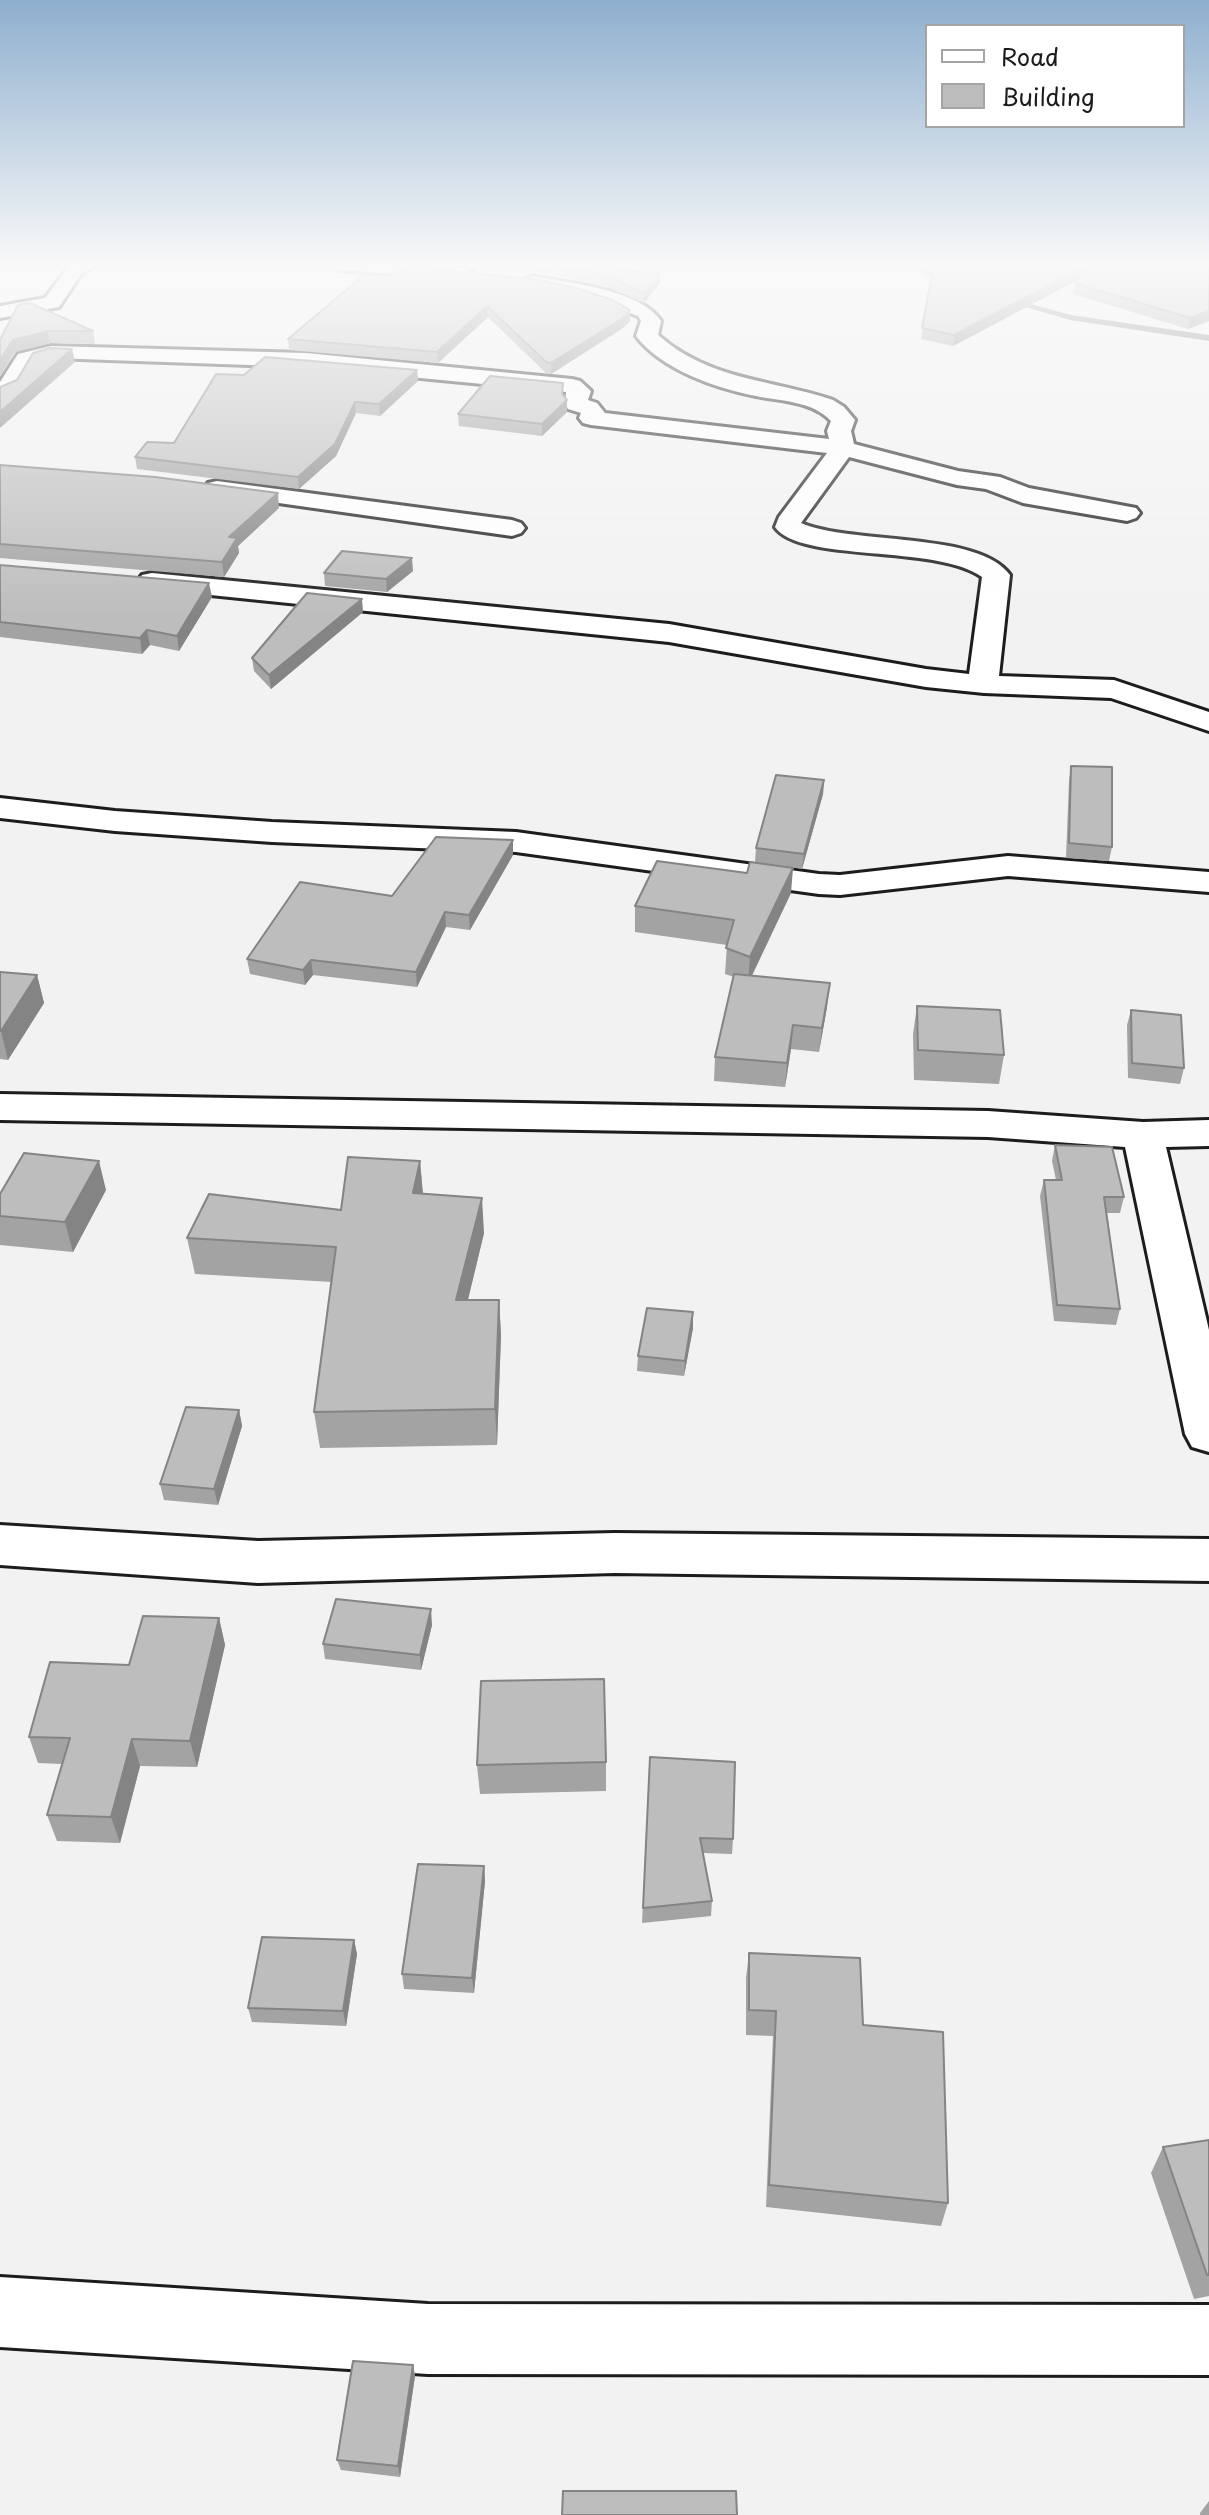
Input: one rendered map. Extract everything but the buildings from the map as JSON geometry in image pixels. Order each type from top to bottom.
[{"type":"street","points":[[525,381],[572,386],[580,391],[576,404],[589,408],[594,413],[591,418],[843,448],[957,478],[991,482],[1023,495],[1127,513]]},
{"type":"street","points":[[727,381],[839,410],[843,420],[839,431],[843,448],[788,522],[788,527],[813,538],[901,547],[977,561],[996,575],[984,658],[984,684]]},
{"type":"street","points":[[188,485],[512,528]]},
{"type":"street","points":[[126,579],[669,633],[926,678],[984,684],[1114,689],[1209,722]]},
{"type":"street","points":[[0,808],[115,821],[272,832],[516,842],[819,884],[840,885],[999,866],[1209,882]]},
{"type":"street","points":[[0,1107],[972,1124],[1143,1135],[1209,1133]]},
{"type":"street","points":[[1143,1135],[1209,1434]]},
{"type":"street","points":[[0,1545],[258,1562],[615,1553],[1209,1560]]},
{"type":"street","points":[[0,2312],[428,2339],[1209,2340]]}]
